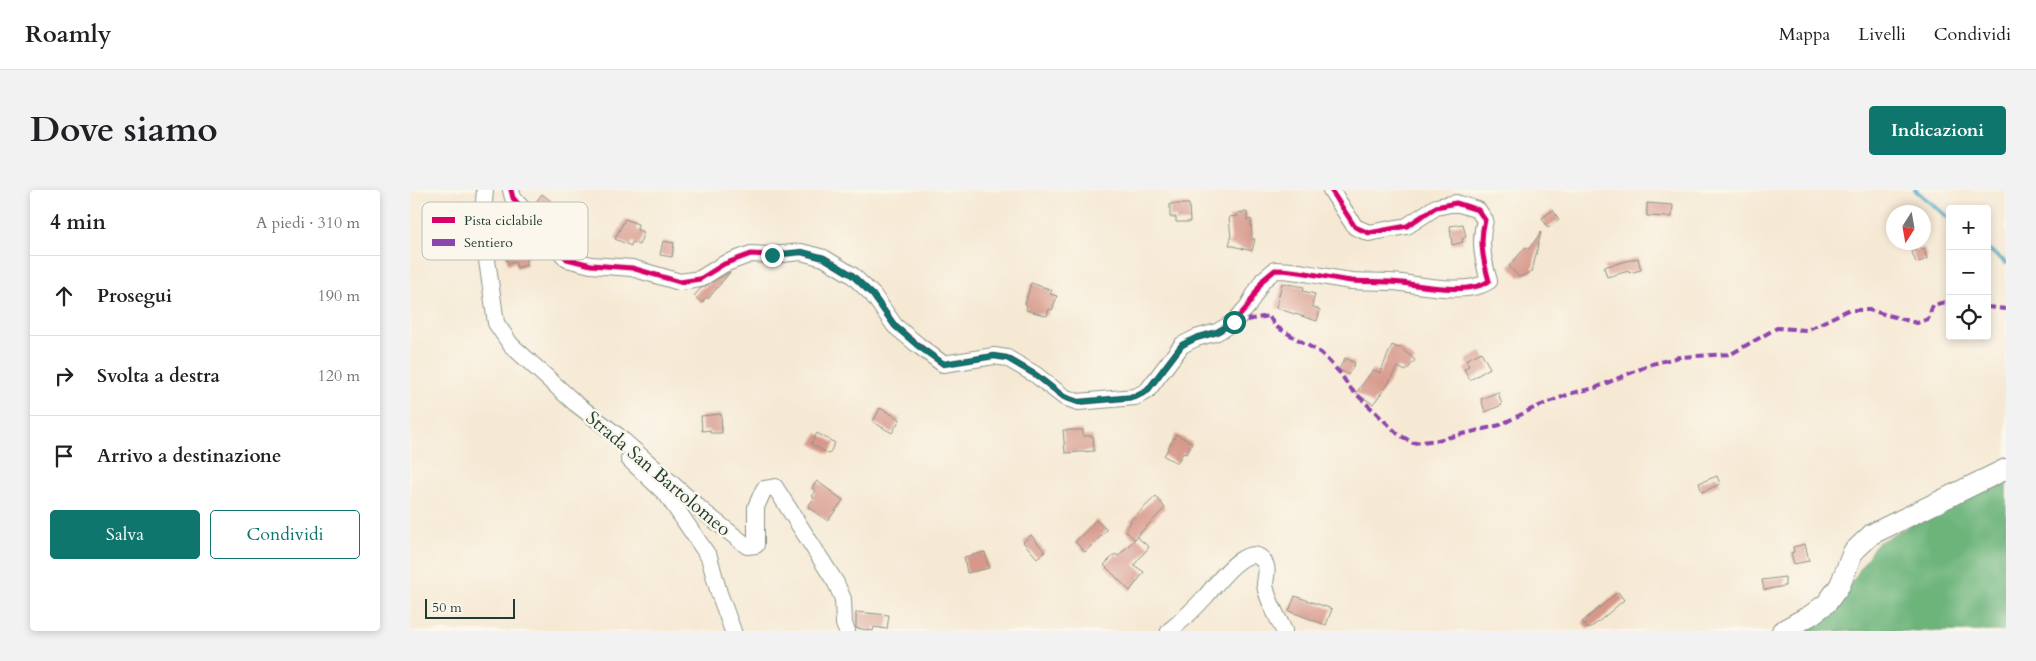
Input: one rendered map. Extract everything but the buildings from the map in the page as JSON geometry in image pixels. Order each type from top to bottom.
[{"type":"main road","points":[[1782,631],[1811,616],[1827,603],[1840,584],[1853,552],[1872,534],[2006,469]]},
{"type":"street","points":[[511,190],[513,198],[517,202]]},
{"type":"street","points":[[571,260],[592,265],[632,268],[680,282],[700,279],[724,264],[751,254],[772,255],[802,252],[824,258],[852,275],[873,295],[895,326],[918,346],[944,364],[994,356],[1007,358],[1036,375],[1064,397],[1078,402],[1135,397],[1147,391],[1182,345],[1196,338],[1217,332],[1234,322],[1248,306],[1263,280],[1275,270],[1297,270],[1350,280],[1399,283],[1436,288],[1480,287],[1488,281],[1483,262],[1481,235],[1485,220],[1478,210],[1456,203],[1436,206],[1407,226],[1369,233],[1355,227],[1331,190]]},
{"type":"street","name":"Strada San Bartolomeo","points":[[487,260],[496,323],[511,345],[544,376],[618,436],[705,513],[747,546],[756,545],[756,507],[764,489],[775,487],[836,583],[843,599],[844,624],[848,631]]},
{"type":"street","points":[[595,419],[612,442],[667,495],[709,557],[719,593],[733,631]]},
{"type":"street","points":[[1170,631],[1206,596],[1234,563],[1249,556],[1256,556],[1267,567],[1265,584],[1284,631]]},
{"type":"green space","points":[[2006,480],[2006,631],[1804,631],[1814,626],[1853,581],[1876,544],[1913,524]]},
{"type":"waterway","points":[[1915,190],[1946,216]]},
{"type":"waterway","points":[[1990,250],[2006,263]]},
{"type":"marked path","points":[[1235,322],[1269,316],[1275,326],[1321,353],[1341,374],[1349,387],[1398,434],[1413,443],[1438,440],[1500,425],[1534,408],[1572,393],[1595,388],[1652,364],[1679,357],[1731,354],[1777,328],[1807,330],[1848,310],[1869,310],[1917,323],[1928,319],[1933,305],[1946,302]]},
{"type":"marked path","points":[[1991,307],[2006,309]]},
{"type":"cycle path","points":[[511,190],[513,198],[517,202]]},
{"type":"cycle path","points":[[571,260],[591,265],[632,268],[680,282],[700,279],[724,264],[751,254],[772,255],[801,252],[824,258],[852,275],[873,295],[895,326],[943,364],[994,356],[1007,358],[1036,375],[1064,397],[1078,402],[1135,397],[1147,391],[1182,345],[1196,338],[1217,332],[1234,322],[1248,306],[1263,280],[1275,270],[1295,271],[1352,281],[1396,282],[1459,289],[1470,288],[1489,281],[1482,250],[1485,220],[1478,210],[1456,203],[1436,207],[1407,226],[1369,233],[1355,227],[1331,190]]},
{"type":"route","points":[[772,255],[802,252],[824,258],[852,275],[873,295],[895,326],[918,346],[944,364],[994,356],[1007,358],[1036,375],[1064,397],[1078,402],[1135,397],[1147,391],[1182,345],[1196,338],[1217,332],[1234,322]]}]
